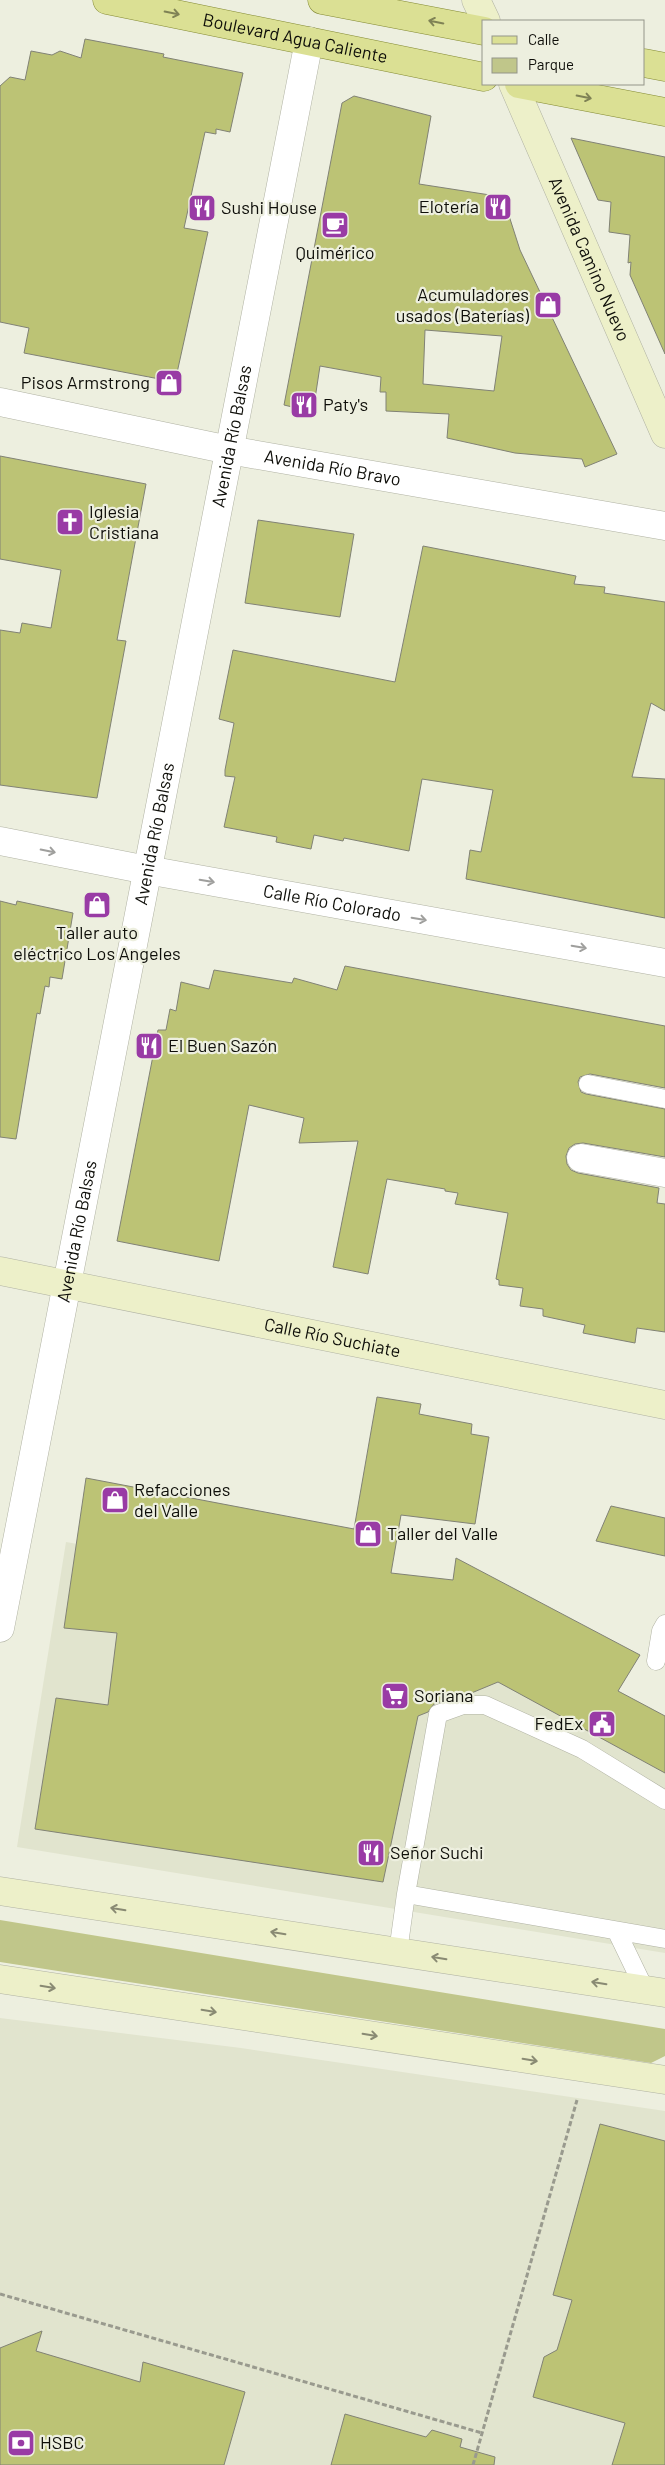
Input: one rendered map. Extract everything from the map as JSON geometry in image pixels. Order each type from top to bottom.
[{"type":"main road","name":"Boulevard Agua Caliente","points":[[107,0],[482,77]]},
{"type":"main road","points":[[322,0],[482,31]]},
{"type":"main road","points":[[476,0],[486,20]]},
{"type":"main road","points":[[645,63],[665,67]]},
{"type":"main road","name":"Avenida Camino Nuevo","points":[[513,85],[665,434]]},
{"type":"main road","points":[[524,85],[665,112]]},
{"type":"main road","name":"Calle Río Suchiate","points":[[0,1272],[665,1405]]},
{"type":"main road","points":[[0,1891],[655,1992]]},
{"type":"main road","points":[[0,1979],[665,2080]]},
{"type":"street","name":"Avenida Río Balsas","points":[[0,1628],[7,1554],[67,1284],[309,41]]},
{"type":"street","name":"Avenida Río Bravo","points":[[0,402],[229,450],[665,526]]},
{"type":"street","name":"Calle Río Colorado","points":[[0,841],[147,870],[665,963]]},
{"type":"street","points":[[581,1158],[665,1173]]},
{"type":"lane","points":[[588,1084],[665,1099]]},
{"type":"lane","points":[[656,1661],[665,1624]]},
{"type":"lane","points":[[398,1952],[406,1894],[438,1714],[463,1705],[485,1705],[582,1749],[665,1800]]},
{"type":"lane","points":[[406,1894],[665,1939]]},
{"type":"lane","points":[[617,1932],[655,1992]]},
{"type":"path","points":[[473,2465],[587,2068]]},
{"type":"path","points":[[0,2294],[482,2433]]},
{"type":"shaded area","points":[[66,1542],[475,1613],[494,1578],[640,1655],[618,1691],[665,1716],[665,1953],[17,1847]]},
{"type":"shaded area","points":[[0,2018],[241,2048],[665,2111],[665,2465],[0,2465]]},
{"type":"green space","points":[[0,1920],[665,2029],[665,2056],[651,2063],[0,1962]]},
{"type":"building","points":[[85,39],[164,54],[163,57],[243,73],[230,132],[216,129],[216,134],[205,132],[184,228],[208,232],[175,382],[24,353],[29,328],[0,322],[0,86],[10,77],[25,80],[31,51],[52,55],[60,51],[81,58]]},
{"type":"building","points":[[354,96],[431,116],[419,184],[503,197],[520,250],[617,454],[585,467],[582,459],[515,453],[447,438],[449,414],[386,411],[386,392],[380,392],[381,377],[320,366],[313,412],[284,405],[342,103]],"holes":[[[425,330],[502,336],[494,391],[423,384]]]},
{"type":"building","points":[[571,138],[665,157],[665,354],[630,275],[631,262],[628,263],[630,235],[609,232],[611,202],[598,200]]},
{"type":"building","points":[[0,456],[146,484],[117,640],[126,641],[97,798],[0,785],[0,630],[20,633],[22,623],[51,628],[61,570],[0,559]]},
{"type":"building","points":[[258,520],[354,534],[340,617],[245,603]]},
{"type":"building","points":[[423,546],[576,576],[574,584],[605,587],[604,593],[665,602],[665,711],[651,703],[632,777],[665,779],[665,918],[466,879],[470,850],[481,852],[493,790],[422,779],[409,851],[344,838],[343,841],[314,835],[311,849],[276,842],[277,837],[224,827],[235,777],[225,776],[234,723],[219,719],[233,650],[395,682]]},
{"type":"building","points":[[0,901],[16,905],[17,901],[73,913],[62,979],[50,977],[49,987],[45,986],[40,1014],[37,1013],[16,1139],[0,1137]]},
{"type":"building","points":[[345,966],[665,1026],[665,1088],[590,1074],[580,1077],[578,1082],[581,1092],[586,1094],[665,1109],[665,1157],[583,1143],[575,1144],[569,1148],[566,1156],[567,1164],[571,1170],[578,1173],[659,1188],[657,1203],[665,1204],[665,1332],[637,1328],[635,1343],[583,1333],[585,1325],[543,1316],[543,1309],[520,1306],[523,1288],[499,1285],[499,1280],[496,1279],[508,1213],[455,1204],[458,1193],[445,1191],[445,1189],[387,1179],[368,1274],[333,1267],[358,1141],[299,1143],[304,1118],[249,1105],[219,1261],[117,1241],[158,1030],[166,1030],[170,1009],[176,1011],[181,982],[209,989],[214,970],[292,983],[294,978],[337,990]]},
{"type":"building","points":[[377,1397],[421,1404],[419,1414],[472,1424],[471,1434],[489,1437],[475,1524],[401,1515],[391,1573],[453,1580],[456,1558],[640,1655],[618,1691],[665,1716],[665,1773],[498,1682],[469,1694],[459,1695],[434,1704],[428,1712],[418,1716],[383,1882],[35,1829],[56,1698],[108,1705],[117,1633],[64,1628],[86,1478],[354,1529]]},
{"type":"building","points":[[611,1506],[665,1518],[665,1556],[596,1541]]},
{"type":"building","points":[[600,2124],[665,2141],[665,2465],[612,2465],[625,2423],[533,2397],[544,2357],[557,2350],[572,2300],[553,2295]]},
{"type":"building","points":[[42,2331],[36,2351],[140,2382],[143,2362],[245,2392],[224,2465],[0,2465],[0,2348]]},
{"type":"building","points":[[345,2414],[426,2437],[432,2430],[462,2439],[460,2447],[495,2457],[494,2465],[331,2465]]},
{"type":"place","name":"Elotería","points":[[498,207]]},
{"type":"place","name":"Sushi House","points":[[202,208]]},
{"type":"place","name":"Quimérico","points":[[335,225]]},
{"type":"place","name":"Acumuladores usados (Baterías)","points":[[548,305]]},
{"type":"place","name":"Pisos Armstrong","points":[[169,383]]},
{"type":"place","name":"Paty's","points":[[304,405]]},
{"type":"place","name":"Iglesia Cristiana","points":[[70,522]]},
{"type":"place","name":"Taller auto eléctrico Los Angeles","points":[[97,905]]},
{"type":"place","name":"El Buen Sazón","points":[[149,1046]]},
{"type":"place","name":"Refacciones del Valle","points":[[115,1500]]},
{"type":"place","name":"Taller del Valle","points":[[368,1534]]},
{"type":"place","name":"Soriana","points":[[395,1696]]},
{"type":"place","name":"FedEx","points":[[602,1724]]},
{"type":"place","name":"Señor Suchi","points":[[371,1853]]},
{"type":"place","name":"HSBC","points":[[21,2443]]}]
